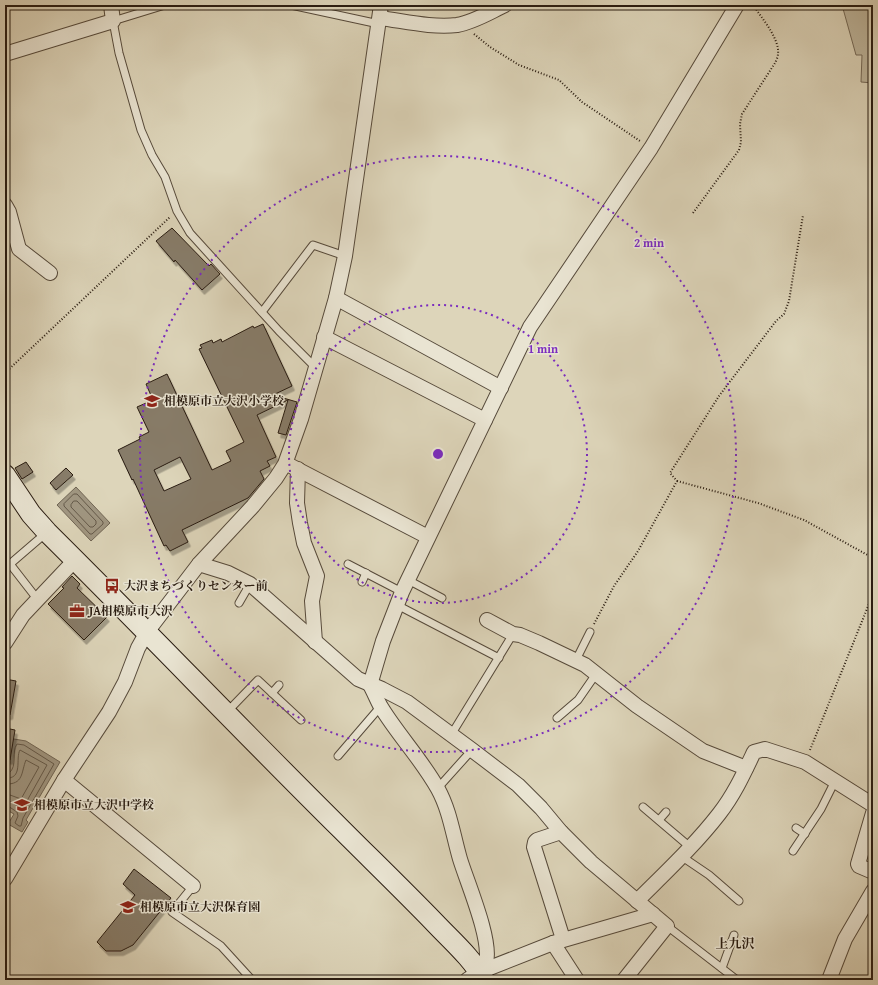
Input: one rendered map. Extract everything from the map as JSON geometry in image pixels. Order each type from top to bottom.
[{"type":"street","points":[[5,54],[113,21],[111,5]]},
{"type":"street","points":[[315,642],[312,601],[317,576],[304,543],[292,466],[301,419],[336,298],[344,256],[380,16],[436,25],[460,24],[476,19],[505,5]]},
{"type":"street","points":[[477,977],[486,960],[485,939],[476,906],[460,859],[448,810],[415,754],[380,706],[370,684],[383,641],[403,593],[530,327],[651,148],[737,5]]},
{"type":"street","points":[[5,205],[19,249],[50,273]]},
{"type":"street","points":[[336,298],[501,388]]},
{"type":"street","points":[[324,337],[485,420]]},
{"type":"street","points":[[292,466],[428,538]]},
{"type":"street","points":[[5,879],[64,780],[109,712],[125,682],[138,648],[147,632],[199,564],[253,506],[276,478],[292,466]]},
{"type":"street","points":[[5,475],[31,514],[47,532],[432,920],[477,977]]},
{"type":"street","points":[[5,643],[23,615],[75,560]]},
{"type":"street","points":[[199,564],[228,573],[250,584],[358,679],[407,702],[472,750],[518,786],[541,808],[561,832],[591,862],[667,926],[624,980]]},
{"type":"street","points":[[487,620],[513,634],[520,635],[576,660],[636,706],[703,751],[746,768]]},
{"type":"street","points":[[638,901],[720,814],[737,787],[754,752],[765,749],[805,762],[873,805]]},
{"type":"street","points":[[64,780],[193,886]]},
{"type":"street","points":[[873,813],[858,864],[859,866],[873,872]]},
{"type":"street","points":[[561,832],[537,840],[534,847],[558,941],[577,980]]},
{"type":"street","points":[[829,980],[845,939],[873,891]]},
{"type":"street","points":[[477,977],[487,969],[558,941],[653,914]]},
{"type":"lane","points":[[165,5],[113,21],[119,53],[141,130],[152,155],[165,177],[177,211],[190,233],[262,312],[316,366]]},
{"type":"lane","points":[[291,5],[380,16]]},
{"type":"lane","points":[[262,312],[313,245],[344,256]]},
{"type":"lane","points":[[38,600],[10,564],[47,532]]},
{"type":"lane","points":[[348,564],[403,593],[499,658]]},
{"type":"lane","points":[[362,582],[366,573]]},
{"type":"lane","points":[[239,603],[250,584]]},
{"type":"lane","points":[[403,593],[442,598]]},
{"type":"lane","points":[[576,660],[590,632]]},
{"type":"lane","points":[[452,735],[513,634]]},
{"type":"lane","points":[[557,718],[578,700],[596,674]]},
{"type":"lane","points":[[225,713],[258,680],[301,720]]},
{"type":"lane","points":[[272,693],[279,685]]},
{"type":"lane","points":[[338,756],[380,706]]},
{"type":"lane","points":[[437,789],[472,750]]},
{"type":"lane","points":[[793,851],[821,809],[835,781]]},
{"type":"lane","points":[[642,807],[659,820],[709,875],[739,901]]},
{"type":"lane","points":[[659,820],[666,812]]},
{"type":"lane","points":[[796,828],[805,834]]},
{"type":"lane","points":[[193,886],[172,912],[221,946],[252,980]]},
{"type":"lane","points":[[667,926],[737,980]]},
{"type":"lane","points":[[722,968],[734,935]]},
{"type":"path","points":[[693,213],[739,150],[742,142],[740,124],[742,114],[775,63],[778,54],[773,34],[753,5]]},
{"type":"path","points":[[460,24],[490,47],[519,64],[559,80],[582,102],[651,148]]},
{"type":"path","points":[[5,373],[177,211]]},
{"type":"path","points":[[804,215],[789,301],[784,314],[776,321],[715,402],[670,473],[677,480],[758,503],[804,520],[873,558]]},
{"type":"path","points":[[590,632],[614,586],[638,551],[677,480]]},
{"type":"path","points":[[805,762],[873,594]]},
{"type":"shaded area","points":[[842,5],[873,5],[873,83],[861,82],[862,55],[856,55]]},
{"type":"water","points":[[76,487],[110,523],[91,541],[57,505]]},
{"type":"water","points":[[12,740],[26,741],[60,762],[26,820],[28,822],[22,832],[8,824],[14,814],[5,809],[5,769],[9,769]]},
{"type":"building","points":[[172,228],[209,266],[211,264],[220,274],[202,290],[175,260],[174,262],[156,241]]},
{"type":"building","points":[[263,324],[292,386],[273,395],[297,402],[286,435],[278,433],[288,400],[257,415],[276,457],[267,461],[270,466],[260,471],[264,479],[248,498],[182,530],[188,542],[170,551],[166,545],[164,546],[118,450],[140,439],[139,437],[149,432],[137,407],[153,400],[146,384],[167,374],[212,470],[231,461],[226,451],[244,442],[199,349],[202,348],[200,345],[212,340],[213,343],[221,339],[222,342],[253,326],[254,328]],"holes":[[[180,457],[191,479],[164,491],[154,470]]]},
{"type":"building","points":[[26,462],[33,472],[22,479],[15,468]]},
{"type":"building","points":[[66,468],[73,475],[56,490],[50,483]]},
{"type":"building","name":"JA相模原市大沢","points":[[72,576],[80,584],[77,588],[107,617],[84,640],[48,604],[64,588],[62,587]]},
{"type":"building","points":[[5,679],[16,681],[10,715],[5,715]]},
{"type":"building","points":[[5,728],[15,730],[10,760],[5,759]]},
{"type":"building","points":[[134,869],[171,898],[133,945],[121,951],[106,951],[97,942],[135,895],[123,884]]},
{"type":"place","name":"相模原市立大沢小学校","points":[[152,401]]},
{"type":"place","name":"大沢まちづくりセンター前","points":[[112,586]]},
{"type":"place","name":"JA相模原市大沢","points":[[77,611]]},
{"type":"place","name":"相模原市立大沢中学校","points":[[22,805]]},
{"type":"place","name":"相模原市立大沢保育園","points":[[128,907]]},
{"type":"district","name":"上九沢","points":[[735,943]]}]
